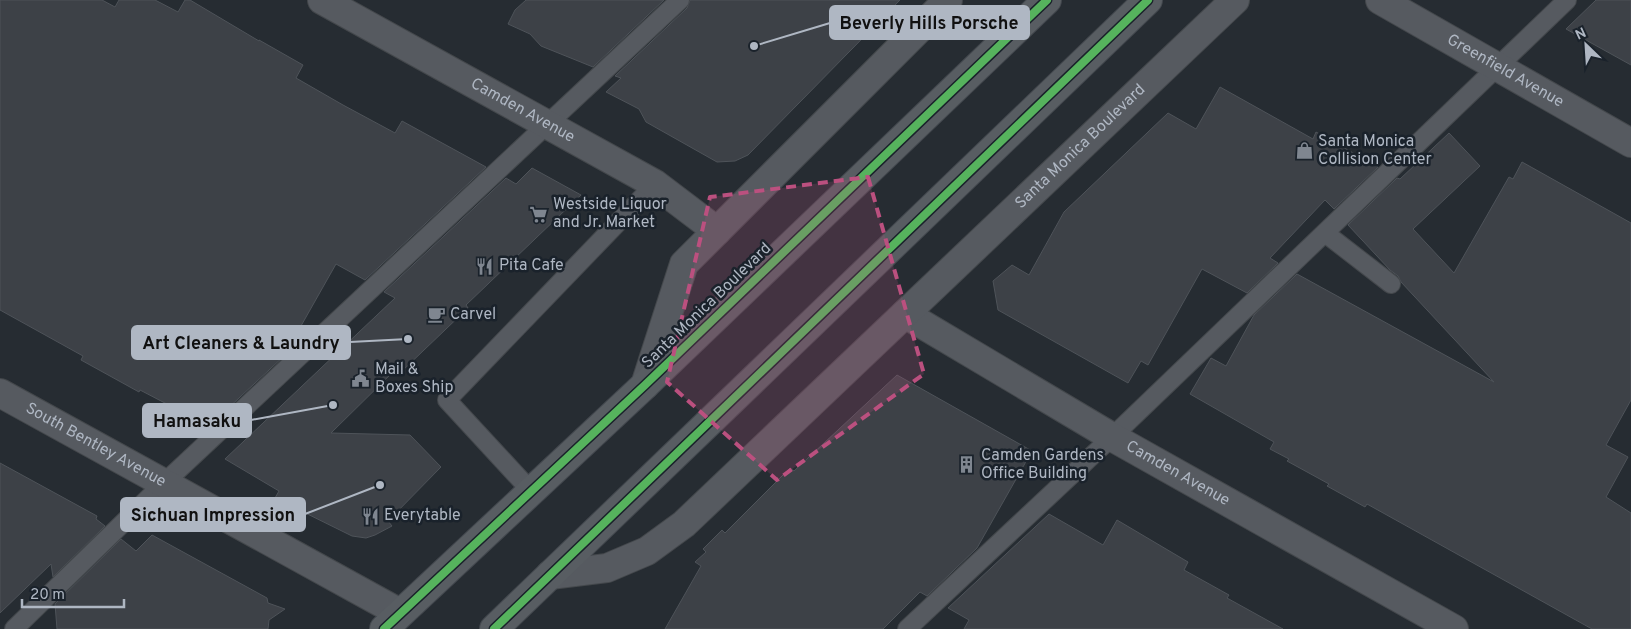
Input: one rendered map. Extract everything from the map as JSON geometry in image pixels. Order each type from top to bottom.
[{"type":"main road","name":"Santa Monica Boulevard","points":[[392,621],[645,385],[1047,0]]},
{"type":"main road","points":[[494,629],[1148,0]]},
{"type":"street","name":"Camden Avenue","points":[[322,0],[655,184],[717,231]]},
{"type":"street","name":"Santa Monica Boulevard","points":[[645,385],[684,264],[948,0]]},
{"type":"street","name":"Santa Monica Boulevard","points":[[550,575],[607,568],[647,551],[684,524],[1235,0]]},
{"type":"street","name":"Greenfield Avenue","points":[[1380,0],[1631,143]]},
{"type":"street","name":"Camden Avenue","points":[[905,314],[1112,437],[1454,629]]},
{"type":"street","name":"South Bentley Avenue","points":[[0,393],[163,484],[392,621]]},
{"type":"lane","points":[[14,629],[163,484],[680,0]]},
{"type":"lane","points":[[907,629],[1112,437],[1567,0]]},
{"type":"lane","points":[[532,492],[447,400],[655,184]]},
{"type":"lane","points":[[1325,233],[1391,284]]},
{"type":"highlighted area","points":[[868,177],[924,374],[777,480],[667,382],[710,197]]},
{"type":"building","points":[[0,0],[102,0],[115,7],[119,0],[155,0],[178,12],[185,0],[190,0],[303,65],[296,78],[343,105],[395,133],[402,121],[486,167],[365,280],[336,264],[284,356],[209,426],[140,390],[139,392],[81,360],[83,356],[0,310]]},
{"type":"building","points":[[526,0],[664,0],[593,67],[541,46],[530,34],[508,24],[515,10]]},
{"type":"building","points":[[690,0],[900,0],[748,155],[735,161],[717,162],[646,122],[639,109],[606,92],[621,78],[615,76],[687,8]]},
{"type":"building","points":[[1596,0],[1631,0],[1631,65],[1566,29]]},
{"type":"building","points":[[1220,87],[1313,139],[1316,132],[1378,167],[1334,209],[1325,200],[1270,258],[1278,263],[1247,293],[1202,269],[1148,365],[1141,361],[1128,383],[998,310],[993,281],[1012,265],[1029,275],[1064,212],[1168,113],[1196,129]]},
{"type":"building","points":[[1449,133],[1480,166],[1413,229],[1454,273],[1509,177],[1513,179],[1522,162],[1631,223],[1631,400],[1606,445],[1628,457],[1606,497],[1631,513],[1631,629],[1592,629],[1367,504],[1365,507],[1327,486],[1329,484],[1287,461],[1289,459],[1270,449],[1274,442],[1190,394],[1211,358],[1226,366],[1254,315],[1297,274],[1494,382],[1401,282],[1398,276],[1390,270],[1348,225],[1397,178],[1400,179]]},
{"type":"building","points":[[532,168],[581,195],[466,305],[468,308],[401,372],[397,368],[331,433],[410,435],[441,467],[388,521],[392,526],[366,538],[352,536],[275,498],[279,491],[225,459],[395,298],[384,292],[506,178],[516,184]]},
{"type":"building","points":[[897,375],[1032,451],[977,548],[927,596],[920,592],[883,629],[665,629],[701,566],[695,562],[706,552],[703,549],[722,530],[725,533],[790,468],[794,471]]},
{"type":"building","points":[[0,463],[97,516],[96,519],[105,526],[53,577],[51,564],[0,613]]},
{"type":"building","points":[[1049,514],[1103,545],[1117,520],[1188,562],[1184,570],[1229,595],[1227,598],[1283,629],[964,629],[969,620],[948,608]]},
{"type":"building","points":[[152,535],[267,598],[268,603],[285,609],[269,620],[268,629],[57,629],[55,604],[121,539],[136,551]]},
{"type":"cycle path","points":[[384,629],[645,385],[1047,0]]},
{"type":"cycle path","points":[[494,629],[1148,0]]},
{"type":"place","name":"Beverly Hills Porsche","points":[[754,46]]},
{"type":"place","name":"Santa Monica Collision Center","points":[[1304,151]]},
{"type":"place","name":"Westside Liquor and Jr. Market","points":[[539,214]]},
{"type":"place","name":"Pita Cafe","points":[[485,266]]},
{"type":"place","name":"Carvel","points":[[436,315]]},
{"type":"place","name":"Art Cleaners & Laundry","points":[[408,339]]},
{"type":"place","name":"Mail & Boxes Ship","points":[[361,379]]},
{"type":"place","name":"Hamasaku","points":[[333,405]]},
{"type":"place","name":"Camden Gardens Office Building","points":[[967,465]]},
{"type":"place","name":"Sichuan Impression","points":[[380,485]]},
{"type":"place","name":"Everytable","points":[[370,516]]}]
